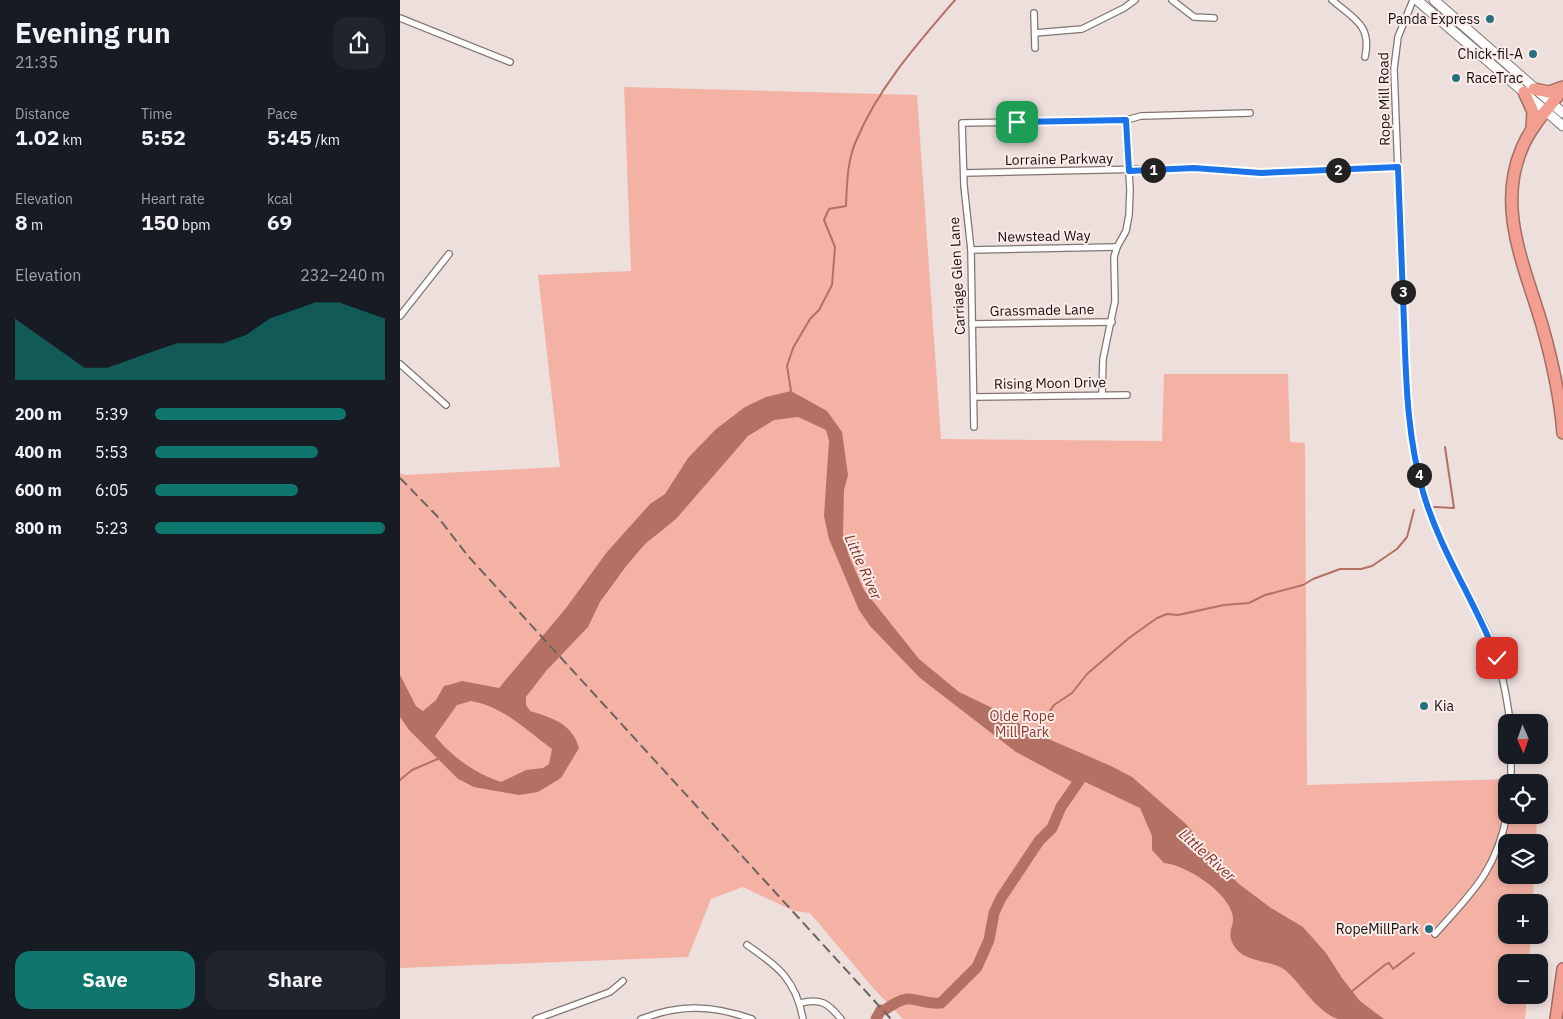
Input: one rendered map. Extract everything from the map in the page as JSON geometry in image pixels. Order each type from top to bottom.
[{"type":"highway","points":[[1532,128],[1534,112],[1529,91],[1549,92],[1563,88]]},
{"type":"highway","points":[[1563,88],[1532,128],[1521,150],[1514,170],[1511,213],[1515,237],[1554,372],[1563,433]]},
{"type":"highway","points":[[1556,1019],[1563,969]]},
{"type":"main road","points":[[1417,0],[1549,107],[1563,126]]},
{"type":"main road","points":[[1436,1],[1529,91]]},
{"type":"main road","points":[[1549,107],[1563,113]]},
{"type":"street","points":[[1035,32],[1082,30],[1124,8],[1135,0]]},
{"type":"street","points":[[1172,0],[1194,17],[1214,18]]},
{"type":"street","points":[[1332,0],[1366,32],[1368,43],[1365,57]]},
{"type":"street","name":"Rope Mill Road","points":[[1413,0],[1398,36],[1394,58],[1407,399],[1414,455],[1435,527],[1452,565],[1484,625],[1497,658],[1506,691],[1509,714]]},
{"type":"street","points":[[1034,13],[1035,48]]},
{"type":"street","points":[[400,18],[510,62]]},
{"type":"street","points":[[1102,395],[1103,359],[1115,301],[1114,257],[1126,230],[1129,216],[1126,120],[1141,116],[1250,113]]},
{"type":"street","name":"Carriage Glen Lane","points":[[974,427],[971,250],[964,173],[962,123],[1126,120]]},
{"type":"street","name":"Lorraine Parkway","points":[[964,173],[1129,171],[1194,168],[1261,173],[1398,167]]},
{"type":"street","name":"Newstead Way","points":[[971,250],[1117,247]]},
{"type":"street","points":[[400,316],[449,254]]},
{"type":"street","name":"Grassmade Lane","points":[[972,324],[1112,322]]},
{"type":"street","points":[[400,364],[446,405]]},
{"type":"street","name":"Rising Moon Drive","points":[[974,397],[1127,395]]},
{"type":"street","points":[[1435,934],[1481,883],[1503,835],[1505,824]]},
{"type":"street","points":[[747,945],[785,975],[800,1003],[803,1019]]},
{"type":"street","points":[[536,1019],[610,992],[623,981]]},
{"type":"street","points":[[800,1003],[814,1000],[824,1002],[841,1019]]},
{"type":"street","points":[[641,1019],[661,1012],[709,1008],[726,1010],[752,1019]]},
{"type":"green space","name":"Olde Rope Mill Park","points":[[624,87],[917,95],[941,439],[1162,441],[1164,374],[1288,374],[1290,442],[1305,443],[1307,785],[1498,779],[1498,824],[1537,824],[1536,834],[1498,834],[1498,884],[1534,884],[1533,894],[1498,894],[1498,944],[1530,944],[1530,954],[1498,954],[1498,1004],[1526,1004],[1525,1019],[903,1019],[874,989],[810,913],[794,911],[743,887],[711,899],[688,957],[400,968],[400,473],[405,475],[560,467],[538,275],[631,271]]},
{"type":"water","name":"Little River","points":[[791,391],[827,411],[842,432],[848,475],[844,490],[843,534],[849,556],[864,590],[919,659],[959,692],[1007,715],[1030,731],[1132,777],[1186,824],[1218,863],[1239,884],[1271,908],[1303,927],[1326,953],[1360,1001],[1384,1019],[1338,1019],[1316,1004],[1285,970],[1272,964],[1251,959],[1239,952],[1234,946],[1230,934],[1233,917],[1224,898],[1194,874],[1164,863],[1152,850],[1152,836],[1140,808],[1083,781],[1072,782],[1016,752],[920,678],[870,626],[859,610],[829,539],[824,516],[829,441],[826,430],[798,417],[774,420],[748,436],[676,519],[645,544],[627,565],[600,602],[588,627],[546,671],[526,697],[526,705],[530,711],[560,723],[566,727],[576,740],[579,748],[561,778],[538,792],[519,795],[474,787],[458,779],[409,730],[400,717],[400,675],[416,706],[423,711],[436,700],[444,686],[462,681],[499,688],[566,608],[607,552],[650,504],[665,494],[688,458],[716,429],[745,407],[766,397]],"holes":[[[471,701],[483,704],[514,720],[552,749],[549,764],[543,768],[526,770],[501,782],[465,764],[435,736],[457,705]]]},
{"type":"waterway","points":[[791,391],[787,366],[793,348],[810,319],[819,310],[832,285],[835,247],[824,220],[829,209],[846,206],[849,165],[856,141],[875,103],[887,85],[913,50],[955,0]]},
{"type":"waterway","points":[[1434,507],[1454,508],[1445,447]]},
{"type":"waterway","points":[[1034,735],[1054,705],[1072,693],[1087,674],[1129,638],[1157,618],[1167,614],[1178,615],[1224,605],[1249,603],[1265,595],[1303,585],[1313,579],[1340,569],[1361,569],[1372,566],[1397,549],[1407,537],[1414,510]]},
{"type":"waterway","points":[[400,780],[412,770],[440,758]]},
{"type":"waterway","points":[[886,1009],[908,999],[941,1003],[977,967],[989,940],[994,913],[1001,898],[1039,841],[1052,828],[1061,807],[1085,769]]},
{"type":"waterway","points":[[1351,992],[1386,964],[1389,963],[1393,969],[1414,953]]},
{"type":"waterway","points":[[876,1019],[881,1010]]},
{"type":"railway","points":[[400,478],[437,516],[468,556],[891,1019]]},
{"type":"place","name":"Panda Express","points":[[1490,19]]},
{"type":"place","name":"Chick-fil-A","points":[[1533,54]]},
{"type":"place","name":"RaceTrac","points":[[1456,78]]},
{"type":"place","name":"Kia","points":[[1424,706]]},
{"type":"place","name":"RopeMillPark","points":[[1429,929]]},
{"type":"route","points":[[1017,122],[1126,120],[1129,171],[1194,168],[1261,173],[1398,167],[1408,424],[1414,455],[1435,527],[1452,565],[1484,625],[1497,658]]}]
